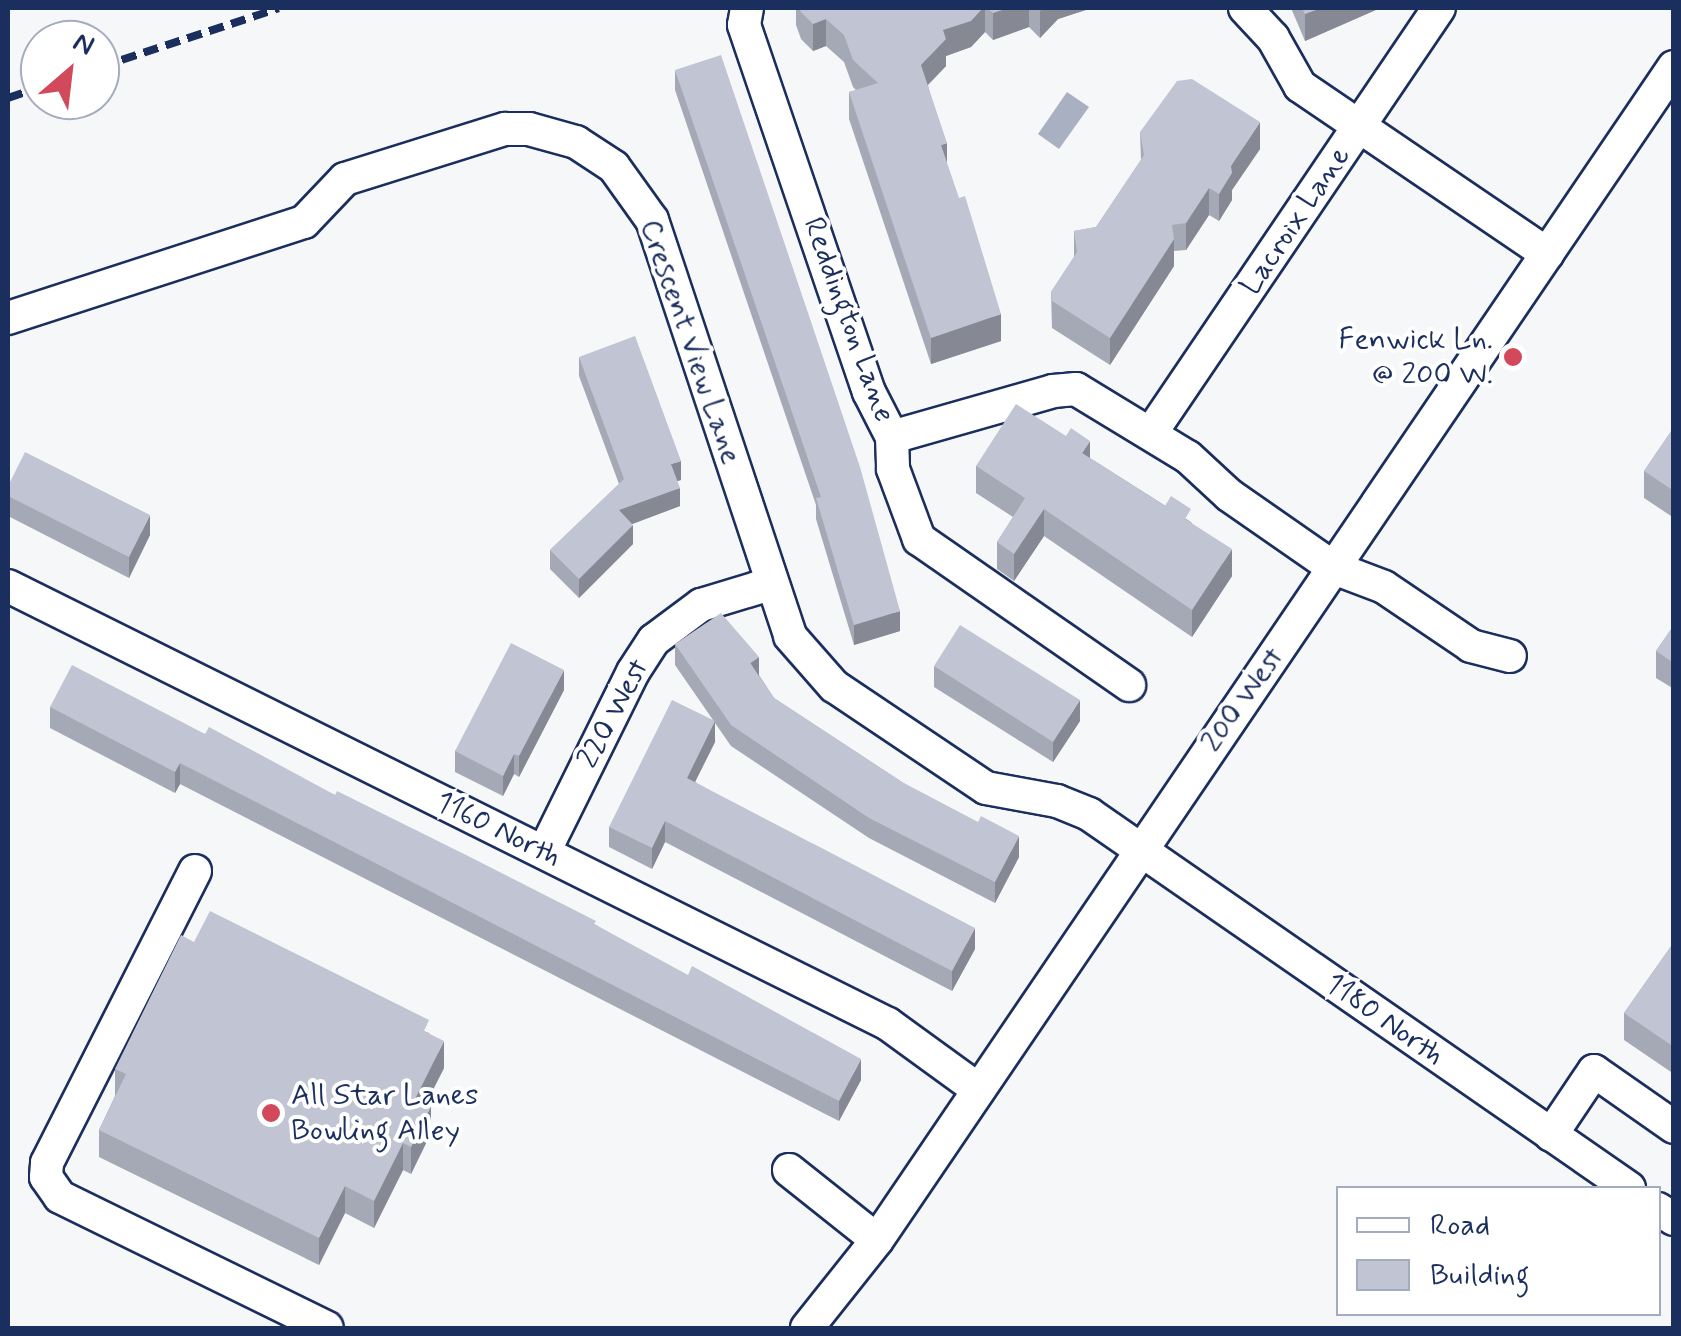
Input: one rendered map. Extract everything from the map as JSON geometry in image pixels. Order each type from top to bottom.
[{"type":"street","name":"Reddington Lane","points":[[747,8],[744,26],[869,392],[892,436],[1053,391],[1076,390],[1188,457],[1229,495],[1334,568],[1384,587],[1471,646],[1510,656]]},
{"type":"street","points":[[1245,8],[1273,38],[1300,86],[1547,254]]},
{"type":"street","name":"Lacroix Lane","points":[[1151,432],[1440,8]]},
{"type":"street","name":"200 West","points":[[808,1328],[877,1240],[1674,67]]},
{"type":"street","name":"Crescent View Lane","points":[[8,318],[304,222],[344,180],[505,129],[553,134],[614,167],[652,220],[790,636],[834,686],[986,788],[1073,808],[1140,851]]},
{"type":"street","points":[[892,436],[893,470],[919,540],[1129,685]]},
{"type":"street","name":"220 West","points":[[544,852],[633,672],[654,640],[701,605],[770,584]]},
{"type":"street","name":"1160 North","points":[[8,586],[888,1024],[979,1090]]},
{"type":"street","name":"1180 North","points":[[1140,851],[1626,1186]]},
{"type":"street","points":[[195,871],[48,1163],[46,1178],[60,1197],[328,1328]]},
{"type":"street","points":[[1551,1135],[1594,1071],[1674,1128]]},
{"type":"street","points":[[789,1170],[877,1240]]},
{"type":"water","points":[[1067,92],[1089,107],[1059,149],[1038,134]]},
{"type":"building","points":[[799,8],[983,8],[971,21],[943,30],[946,39],[921,65],[947,143],[941,145],[959,198],[965,196],[1001,314],[931,338],[849,92],[878,83],[853,60],[844,35],[826,19],[813,24]]},
{"type":"building","points":[[721,55],[860,467],[900,611],[854,625],[816,498],[821,497],[675,70]]},
{"type":"building","points":[[1192,79],[1260,122],[1231,166],[1232,173],[1219,194],[1209,188],[1186,223],[1172,225],[1174,239],[1110,338],[1052,301],[1051,292],[1077,252],[1074,231],[1096,227],[1144,155],[1140,132],[1177,81]]},
{"type":"building","points":[[635,336],[681,461],[671,464],[680,488],[619,510],[633,525],[579,579],[550,550],[624,479],[579,357]]},
{"type":"building","points":[[1016,404],[1066,436],[1071,428],[1090,441],[1082,453],[1165,506],[1171,496],[1191,509],[1185,519],[1232,549],[1192,610],[1044,509],[1014,554],[997,542],[1025,498],[976,466]]},
{"type":"building","points":[[1674,427],[1674,491],[1644,471]]},
{"type":"building","points":[[25,452],[150,515],[129,557],[8,496],[8,486]]},
{"type":"building","points":[[721,613],[759,657],[750,663],[774,698],[902,782],[978,822],[981,816],[1019,836],[995,882],[869,818],[731,725],[675,644]]},
{"type":"building","points":[[960,625],[1080,700],[1053,742],[934,666]]},
{"type":"building","points":[[1674,625],[1674,663],[1656,651]]},
{"type":"building","points":[[511,643],[564,670],[519,756],[514,754],[503,776],[455,751]]},
{"type":"building","points":[[72,665],[205,734],[209,727],[335,795],[337,791],[470,857],[596,921],[594,924],[688,975],[692,966],[861,1059],[839,1101],[180,763],[175,772],[50,707]]},
{"type":"building","points":[[672,700],[715,721],[687,778],[975,928],[952,971],[665,821],[652,848],[609,827]]},
{"type":"building","name":"All Star Lanes Bowling Alley","points":[[210,911],[429,1020],[424,1031],[444,1041],[415,1099],[431,1106],[411,1147],[403,1143],[374,1201],[345,1186],[319,1238],[99,1130],[126,1074],[115,1069],[181,935],[194,942]]},
{"type":"building","points":[[1674,942],[1674,1047],[1624,1013]]},
{"type":"railway","points":[[120,60],[279,8]]},
{"type":"railway","points":[[8,98],[20,94]]},
{"type":"place","name":"Fenwick Ln. @ 200 W.","points":[[1513,357]]},
{"type":"place","name":"All Star Lanes Bowling Alley","points":[[271,1113]]}]
